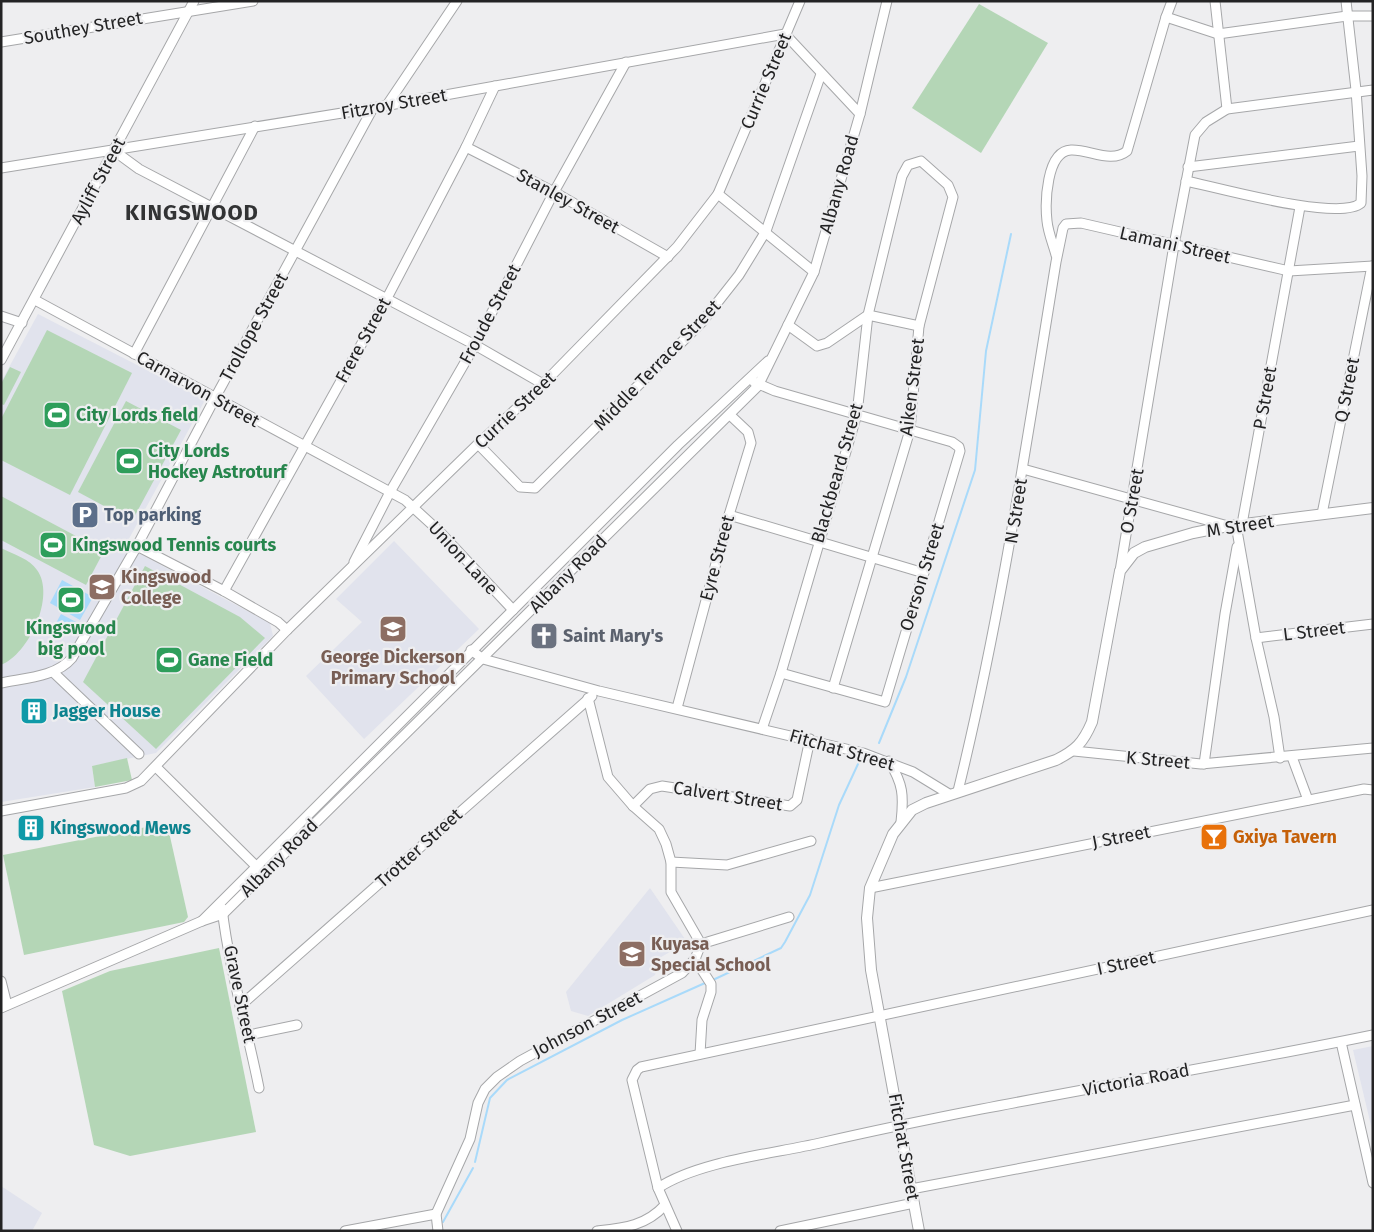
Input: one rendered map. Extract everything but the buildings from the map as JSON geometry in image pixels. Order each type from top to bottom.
[{"type":"street","name":"Ayliff Street","points":[[1,360],[35,300],[113,150],[194,1]]},
{"type":"street","name":"Southey Street","points":[[1,42],[188,10],[253,1]]},
{"type":"street","points":[[387,105],[457,1]]},
{"type":"street","name":"Currie Street","points":[[1,811],[126,788],[142,781],[353,564],[543,384],[668,257],[718,194],[800,1]]},
{"type":"street","name":"Albany Road","points":[[4,1006],[202,920],[223,914],[758,386],[814,272],[860,114],[887,1]]},
{"type":"street","points":[[1057,256],[1047,223],[1046,204],[1052,169],[1057,157],[1065,151],[1079,151],[1113,157],[1127,151],[1172,1]]},
{"type":"street","points":[[1216,1],[1227,109],[1356,90],[1373,90]]},
{"type":"street","points":[[1186,181],[1300,207],[1353,208],[1358,206],[1362,201],[1362,176],[1356,90],[1346,1]]},
{"type":"street","points":[[1166,17],[1218,34],[1347,16],[1373,16]]},
{"type":"street","points":[[786,34],[860,114]]},
{"type":"street","name":"Fitzroy Street","points":[[1,168],[372,108],[786,34]]},
{"type":"street","name":"Froude Street","points":[[353,564],[390,492],[475,344],[554,192],[626,62]]},
{"type":"street","name":"Middle Terrace Street","points":[[478,444],[520,487],[530,489],[540,484],[702,322],[739,275],[766,231],[821,74]]},
{"type":"street","name":"Frere Street","points":[[224,591],[386,300],[495,86]]},
{"type":"street","name":"Trollope Street","points":[[53,672],[65,666],[72,658],[137,546],[372,108]]},
{"type":"street","name":"O Street","points":[[1074,752],[1086,735],[1095,710],[1133,499],[1188,167],[1196,135],[1201,127],[1227,109]]},
{"type":"street","points":[[134,354],[255,126]]},
{"type":"street","name":"Stanley Street","points":[[466,146],[554,192],[668,257]]},
{"type":"street","points":[[1188,167],[1360,146]]},
{"type":"street","points":[[113,150],[139,169],[296,250],[386,300],[475,344],[543,384]]},
{"type":"street","name":"Aiken Street","points":[[833,688],[910,430],[919,326],[953,197],[948,185],[931,167],[921,160],[915,161]]},
{"type":"street","name":"Blackbeard Street","points":[[762,729],[781,673],[856,414],[868,315],[902,176],[908,165],[915,161]]},
{"type":"street","points":[[1362,176],[1373,176]]},
{"type":"street","points":[[718,194],[766,231],[814,272]]},
{"type":"street","name":"P Street","points":[[1280,758],[1274,717],[1256,638],[1236,525],[1289,272],[1300,207]]},
{"type":"street","name":"Lamani Street","points":[[1063,228],[1072,222],[1080,222],[1289,272],[1372,266]]},
{"type":"street","name":"N Street","points":[[954,793],[1005,574],[1063,228]]},
{"type":"street","name":"Q Street","points":[[1322,514],[1372,266]]},
{"type":"street","name":"Carnarvon Street","points":[[35,300],[414,506]]},
{"type":"street","points":[[788,325],[817,346],[827,343],[868,315],[919,326]]},
{"type":"street","points":[[1,316],[22,323]]},
{"type":"street","name":"Albany Road","points":[[202,920],[471,650],[568,558],[678,445],[770,359]]},
{"type":"street","points":[[748,378],[758,386],[910,430]]},
{"type":"street","name":"Eyre Street","points":[[677,708],[729,515],[751,443],[748,432],[730,415]]},
{"type":"street","name":"Oerson Street","points":[[833,688],[885,702],[924,573],[960,451],[959,447],[952,442],[910,430]]},
{"type":"street","points":[[678,445],[688,455]]},
{"type":"street","points":[[1023,469],[1236,525]]},
{"type":"street","name":"Union Lane","points":[[414,506],[512,610]]},
{"type":"street","name":"M Street","points":[[1120,571],[1134,553],[1145,547],[1175,538],[1236,525],[1373,508]]},
{"type":"street","points":[[729,515],[924,573]]},
{"type":"street","name":"P Street","points":[[1204,764],[1225,614],[1239,540]]},
{"type":"street","points":[[137,546],[224,591],[278,622],[287,630]]},
{"type":"street","points":[[568,558],[576,566]]},
{"type":"street","name":"L Street","points":[[1256,638],[1373,624]]},
{"type":"street","name":"Fitchat Street","points":[[471,650],[483,659],[599,691],[810,739],[888,761],[954,793]]},
{"type":"street","points":[[1,683],[53,672],[139,754]]},
{"type":"street","points":[[781,673],[833,688]]},
{"type":"street","name":"Trotter Street","points":[[240,1006],[588,698],[599,691]]},
{"type":"street","points":[[588,698],[608,777],[633,806],[659,829],[671,862],[671,892],[701,944],[789,917]]},
{"type":"street","points":[[414,708],[424,716]]},
{"type":"street","name":"Calvert Street","points":[[633,806],[650,789],[662,786],[790,806],[797,800],[810,739]]},
{"type":"street","name":"K Street","points":[[954,793],[1056,760],[1074,752],[1204,764],[1373,748]]},
{"type":"street","points":[[1292,757],[1308,800]]},
{"type":"street","points":[[888,761],[899,778],[904,796],[901,822]]},
{"type":"street","points":[[360,762],[369,770]]},
{"type":"street","points":[[156,767],[263,874]]},
{"type":"street","name":"J Street","points":[[870,888],[1364,789],[1373,790]]},
{"type":"street","name":"Fitchat Street","points":[[920,1231],[879,1016],[867,934],[870,888],[888,844],[901,822],[912,810],[954,793]]},
{"type":"street","points":[[671,862],[727,865],[811,841]]},
{"type":"street","name":"Grave Street","points":[[221,899],[240,1006],[249,1035],[259,1088]]},
{"type":"street","name":"I Street","points":[[677,1231],[658,1188],[632,1080],[637,1070],[641,1067],[1373,910]]},
{"type":"street","name":"Johnson Street","points":[[436,1214],[470,1138],[478,1103],[485,1089],[497,1077],[520,1061],[682,973],[695,959],[701,944]]},
{"type":"street","points":[[695,959],[711,984],[711,992],[702,1020],[700,1054]]},
{"type":"street","points":[[1,981],[4,1006]]},
{"type":"street","points":[[249,1035],[297,1025]]},
{"type":"street","name":"Victoria Road","points":[[658,1188],[686,1174],[720,1164],[900,1125],[1373,1036]]},
{"type":"street","points":[[1341,1042],[1373,1183]]},
{"type":"street","points":[[911,1189],[1355,1105]]},
{"type":"street","points":[[780,1231],[914,1203]]},
{"type":"street","points":[[597,1231],[618,1229],[645,1222],[666,1205]]},
{"type":"street","points":[[345,1231],[436,1214],[438,1231]]},
{"type":"shaded area","name":"Kingswood College","points":[[38,314],[205,400],[125,546],[270,623],[273,636],[156,753],[92,766],[95,787],[1,802],[1,382]]},
{"type":"shaded area","points":[[394,541],[479,629],[364,739],[306,676],[362,622],[336,599]]},
{"type":"shaded area","name":"Kuyasa Special School","points":[[650,888],[687,942],[656,960],[658,967],[655,975],[588,1016],[571,1011],[566,992]]},
{"type":"shaded area","points":[[1373,1046],[1373,1134],[1353,1050]]},
{"type":"shaded area","points":[[1,1186],[42,1213],[32,1231],[1,1231]]},
{"type":"green space","points":[[979,4],[1048,43],[981,153],[912,108]]},
{"type":"green space","name":"City Lords field","points":[[47,330],[132,373],[70,495],[1,460],[1,419]]},
{"type":"green space","points":[[10,367],[21,372],[4,405],[1,404],[1,384]]},
{"type":"green space","name":"City Lords Hockey Astroturf","points":[[126,401],[181,430],[132,521],[78,492]]},
{"type":"green space","name":"Kingswood Tennis courts","points":[[1,496],[104,551],[86,585],[1,540]]},
{"type":"green space","points":[[1,548],[21,557],[34,566],[42,581],[43,594],[37,623],[30,637],[11,659],[1,665]]},
{"type":"green space","name":"Gane Field","points":[[145,566],[240,617],[265,638],[156,749],[83,682]]},
{"type":"green space","points":[[127,758],[132,780],[95,787],[92,766]]},
{"type":"green space","points":[[167,823],[188,917],[184,922],[24,955],[3,855]]},
{"type":"green space","points":[[219,948],[256,1132],[130,1156],[94,1145],[62,991],[110,971]]},
{"type":"water","name":"Kingswood big pool","points":[[62,580],[93,597],[80,620],[50,603]]},
{"type":"water","points":[[61,614],[76,622],[70,634],[55,625]]},
{"type":"waterway","points":[[879,743],[906,677],[975,470],[986,351],[1011,234]]},
{"type":"waterway","points":[[715,979],[781,948],[785,942],[810,895],[839,805],[858,764]]},
{"type":"waterway","points":[[475,1162],[490,1098],[507,1080],[622,1020],[705,983]]},
{"type":"waterway","points":[[443,1222],[473,1168]]},
{"type":"place","name":"City Lords field","points":[[57,415]]},
{"type":"place","name":"City Lords Hockey Astroturf","points":[[129,461]]},
{"type":"place","name":"Top parking","points":[[85,515]]},
{"type":"place","name":"Kingswood Tennis courts","points":[[53,545]]},
{"type":"place","name":"Kingswood College","points":[[102,587]]},
{"type":"place","name":"Kingswood big pool","points":[[71,600]]},
{"type":"place","name":"George Dickerson Primary School","points":[[393,629]]},
{"type":"place","name":"Saint Mary's","points":[[544,636]]},
{"type":"place","name":"Gane Field","points":[[169,660]]},
{"type":"place","name":"Jagger House","points":[[34,711]]},
{"type":"place","name":"Kingswood Mews","points":[[31,828]]},
{"type":"place","name":"Gxiya Tavern","points":[[1214,837]]},
{"type":"place","name":"Kuyasa Special School","points":[[632,954]]},
{"type":"district","name":"KINGSWOOD","points":[[192,212]]}]
